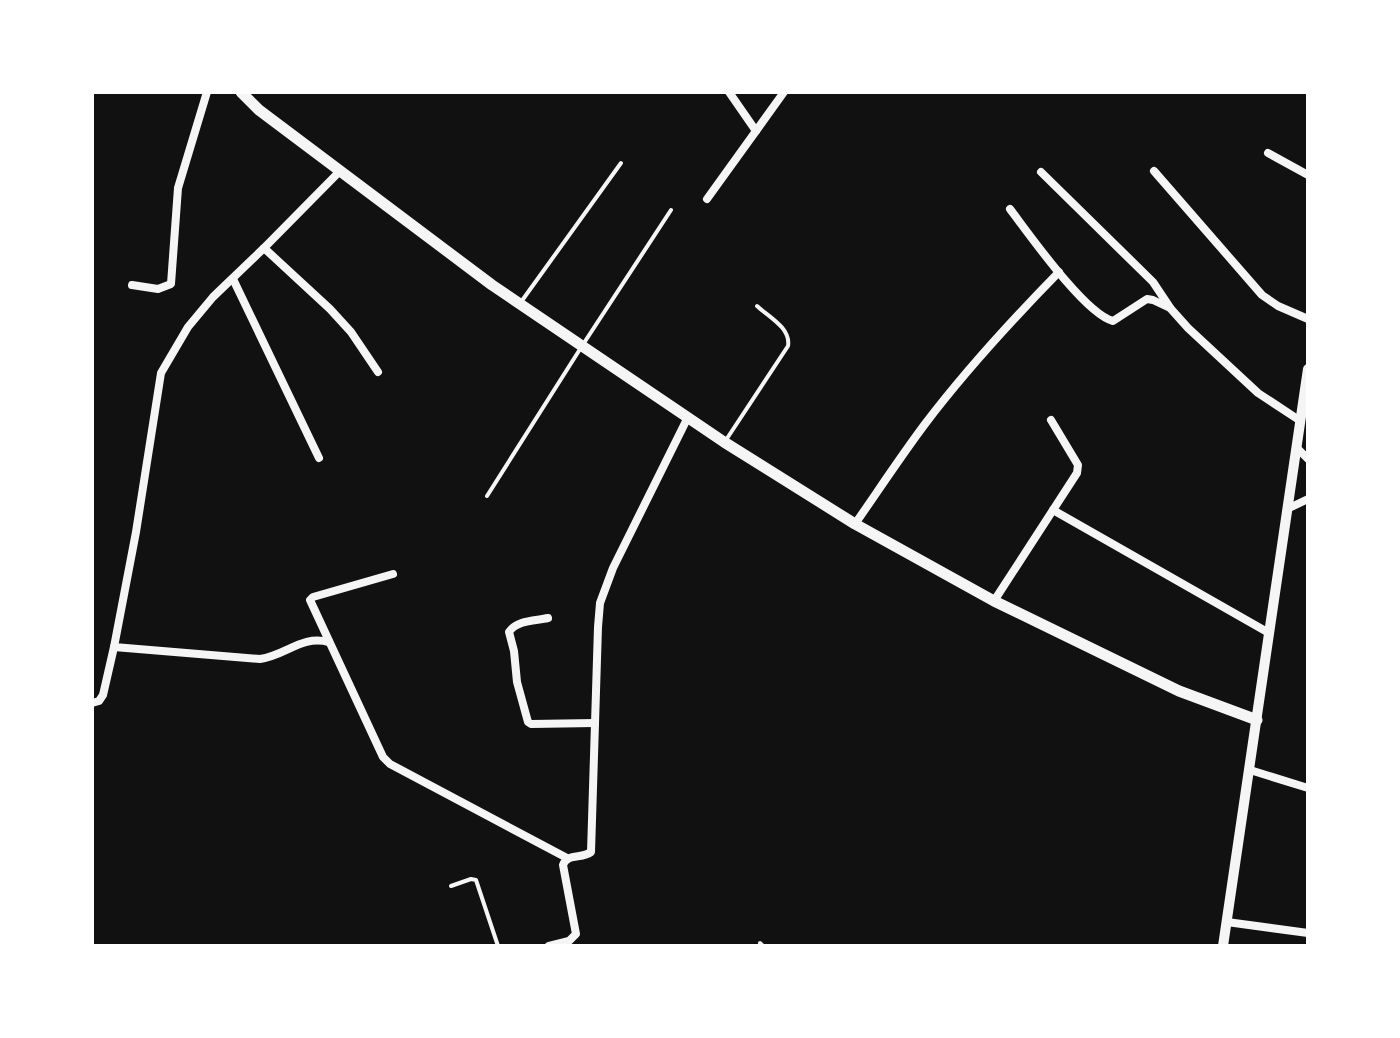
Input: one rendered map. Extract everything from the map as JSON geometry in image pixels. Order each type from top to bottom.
[{"type":"main road","points":[[241,92],[259,110],[492,285],[724,442],[855,524],[994,601],[1179,691],[1257,720]]},
{"type":"street","points":[[132,285],[158,289],[171,284],[178,188],[207,92]]},
{"type":"street","points":[[729,92],[756,131]]},
{"type":"street","points":[[707,199],[784,92]]},
{"type":"street","points":[[1268,153],[1308,175]]},
{"type":"street","points":[[92,703],[99,701],[103,695],[114,647],[161,373],[188,327],[213,297],[340,171]]},
{"type":"street","points":[[1154,171],[1262,295],[1308,319]]},
{"type":"street","points":[[1041,172],[1153,282],[1188,328],[1258,393],[1299,420]]},
{"type":"street","points":[[1010,209],[1059,272],[1107,320],[1119,318],[1147,299],[1171,309]]},
{"type":"street","points":[[264,248],[330,309],[351,332],[378,372]]},
{"type":"street","points":[[855,524],[924,425],[1007,325],[1059,272]]},
{"type":"street","points":[[233,279],[319,458]]},
{"type":"street","points":[[1223,946],[1308,369]]},
{"type":"street","points":[[393,574],[310,600],[383,757],[390,764],[567,858],[584,856],[591,852],[600,603],[613,568],[688,417]]},
{"type":"street","points":[[994,601],[1077,473],[1078,465],[1051,420]]},
{"type":"street","points":[[1298,449],[1308,459]]},
{"type":"street","points":[[1287,509],[1308,499]]},
{"type":"street","points":[[1053,510],[1269,633]]},
{"type":"street","points":[[548,618],[519,623],[509,632],[517,682],[528,722],[595,723]]},
{"type":"street","points":[[114,647],[260,659],[306,641],[317,639],[329,642]]},
{"type":"street","points":[[1250,770],[1308,788]]},
{"type":"street","points":[[549,946],[569,941],[576,934],[563,865],[567,858]]},
{"type":"street","points":[[1227,922],[1308,933]]},
{"type":"lane","points":[[520,304],[621,163]]},
{"type":"lane","points":[[487,496],[671,210]]},
{"type":"lane","points":[[724,442],[788,346],[785,331],[757,306]]},
{"type":"lane","points":[[451,886],[476,880],[498,946]]}]
